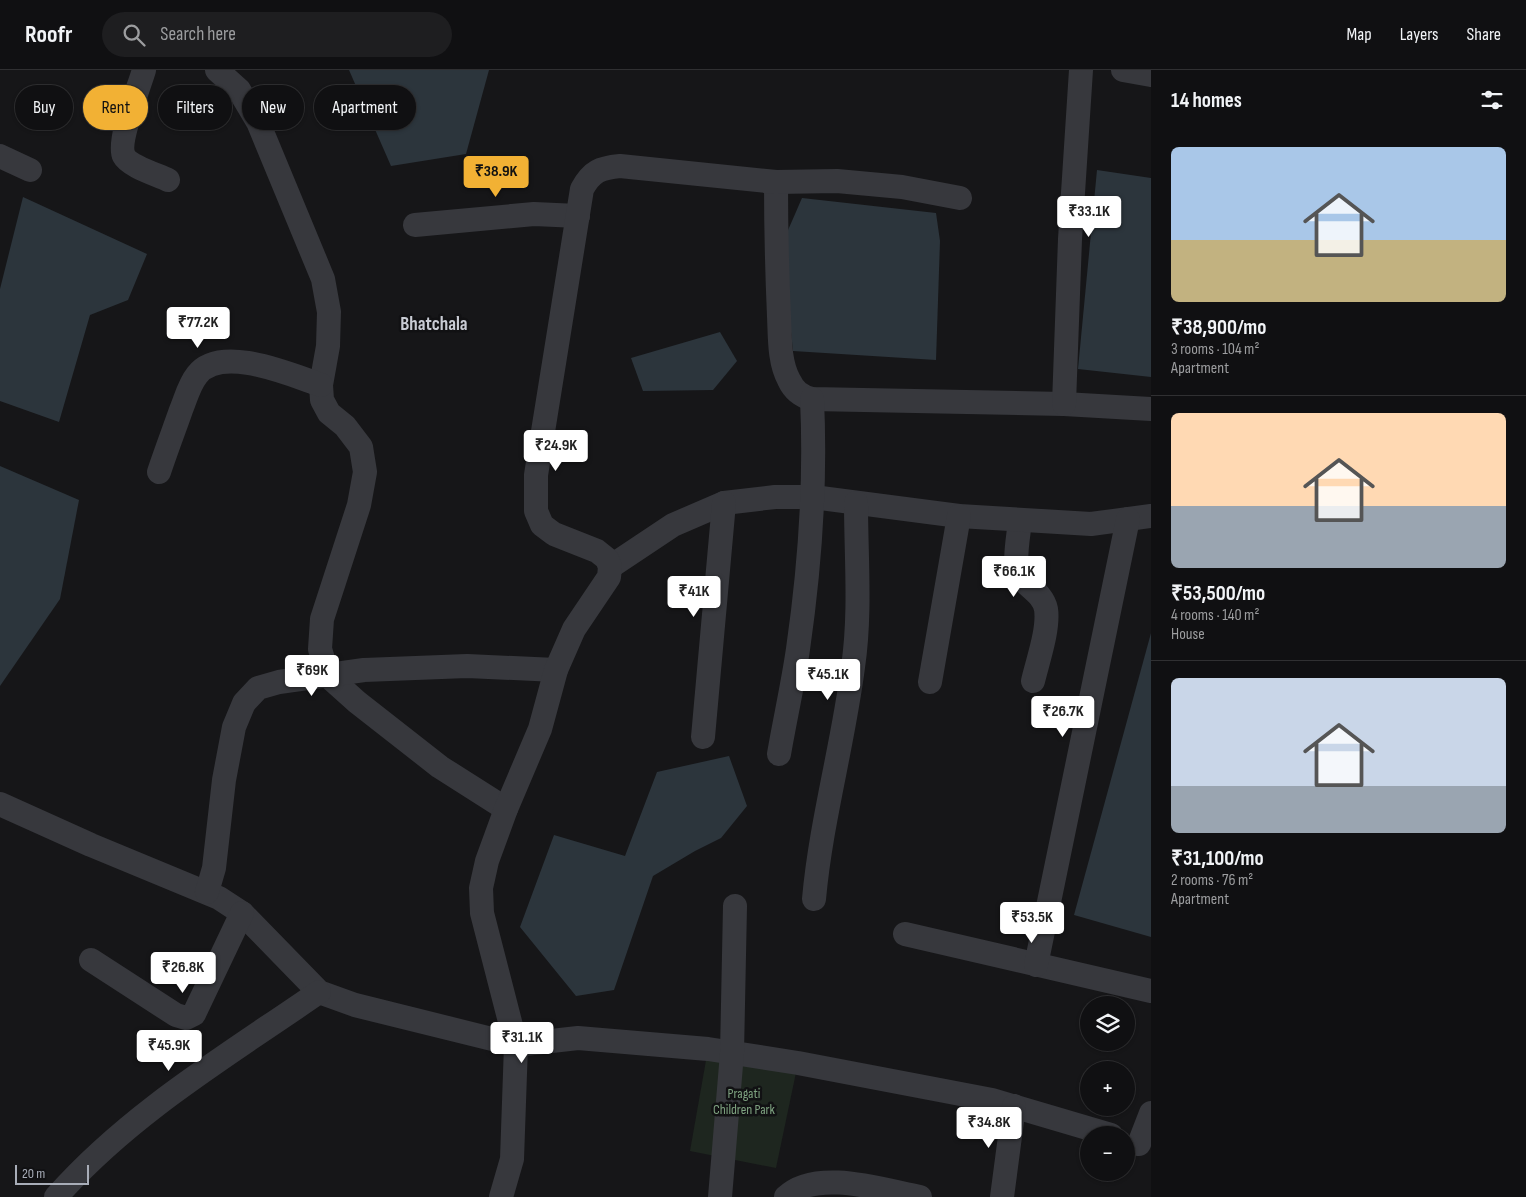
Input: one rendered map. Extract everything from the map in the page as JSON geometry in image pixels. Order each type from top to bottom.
[{"type":"street","points":[[144,70],[123,136],[122,149],[125,158],[168,180]]},
{"type":"street","points":[[217,70],[239,90],[258,122],[323,279],[329,312],[328,346],[321,385],[322,400],[329,414],[345,426],[361,447],[365,472],[360,505],[322,619],[320,649],[328,676],[357,702],[440,767],[506,809]]},
{"type":"street","points":[[1064,404],[1070,239],[1081,70]]},
{"type":"street","points":[[1124,70],[1151,75]]},
{"type":"street","points":[[0,156],[30,170]]},
{"type":"street","points":[[501,1197],[512,1159],[516,1045],[482,913],[481,888],[487,861],[506,809],[540,728],[556,670],[574,629],[609,577],[610,567],[607,558],[597,551],[554,534],[542,525],[536,511],[536,475],[582,189],[589,176],[604,168],[620,166],[776,182],[836,181],[883,185],[960,198]]},
{"type":"street","points":[[776,182],[777,275],[781,349],[788,379],[794,389],[802,396],[812,399],[1064,404],[1151,409]]},
{"type":"street","points":[[415,226],[534,214],[578,216]]},
{"type":"street","points":[[159,472],[190,387],[197,374],[210,364],[226,361],[254,364],[321,385]]},
{"type":"street","points":[[779,754],[798,650],[810,553],[814,448],[812,399]]},
{"type":"street","points":[[610,567],[673,525],[724,503],[775,497],[813,497],[959,516],[1091,524],[1140,517],[1036,964]]},
{"type":"street","points":[[703,737],[724,503]]},
{"type":"street","points":[[814,899],[817,863],[854,666],[857,612],[856,503]]},
{"type":"street","points":[[930,682],[959,516]]},
{"type":"street","points":[[1020,520],[1016,564],[1019,576],[1040,595],[1046,608],[1046,623],[1033,681]]},
{"type":"street","points":[[207,892],[218,845],[224,780],[234,727],[244,703],[258,688],[279,682],[364,670],[467,666],[556,670]]},
{"type":"street","points":[[0,804],[91,845],[207,892],[242,913],[319,992],[355,1005],[516,1045],[578,1038],[635,1042],[732,1053],[798,1063],[992,1100],[1081,1126]]},
{"type":"street","points":[[720,1197],[732,1053],[735,906]]},
{"type":"street","points":[[91,960],[176,1015],[186,1018],[194,1014],[242,913]]},
{"type":"street","points":[[905,934],[1151,991]]},
{"type":"street","points":[[56,1197],[109,1143],[166,1098],[319,992]]},
{"type":"street","points":[[1002,1197],[1014,1106]]},
{"type":"street","points":[[1139,1143],[1151,1113]]},
{"type":"street","points":[[786,1197],[792,1192],[816,1183],[845,1183],[920,1197]]},
{"type":"green space","name":"Pragati Children Park","points":[[708,1049],[798,1063],[776,1168],[690,1151]]},
{"type":"shaded area","points":[[349,70],[489,70],[466,154],[391,166],[375,130],[416,130],[416,85],[356,85]]},
{"type":"shaded area","points":[[1097,170],[1151,178],[1151,377],[1078,369]]},
{"type":"shaded area","points":[[23,197],[147,254],[128,300],[90,315],[59,422],[0,401],[0,289]]},
{"type":"shaded area","points":[[802,198],[936,213],[940,241],[936,360],[793,351],[782,244]]},
{"type":"shaded area","points":[[720,332],[737,361],[713,390],[643,391],[631,358]]},
{"type":"shaded area","points":[[0,466],[79,500],[60,599],[0,686]]},
{"type":"shaded area","points":[[1151,633],[1151,937],[1074,915]]},
{"type":"shaded area","points":[[729,756],[747,806],[721,838],[653,876],[614,990],[576,996],[520,927],[554,835],[625,856],[657,772]]},
{"type":"district","name":"Bhatchala","points":[[434,324]]}]
